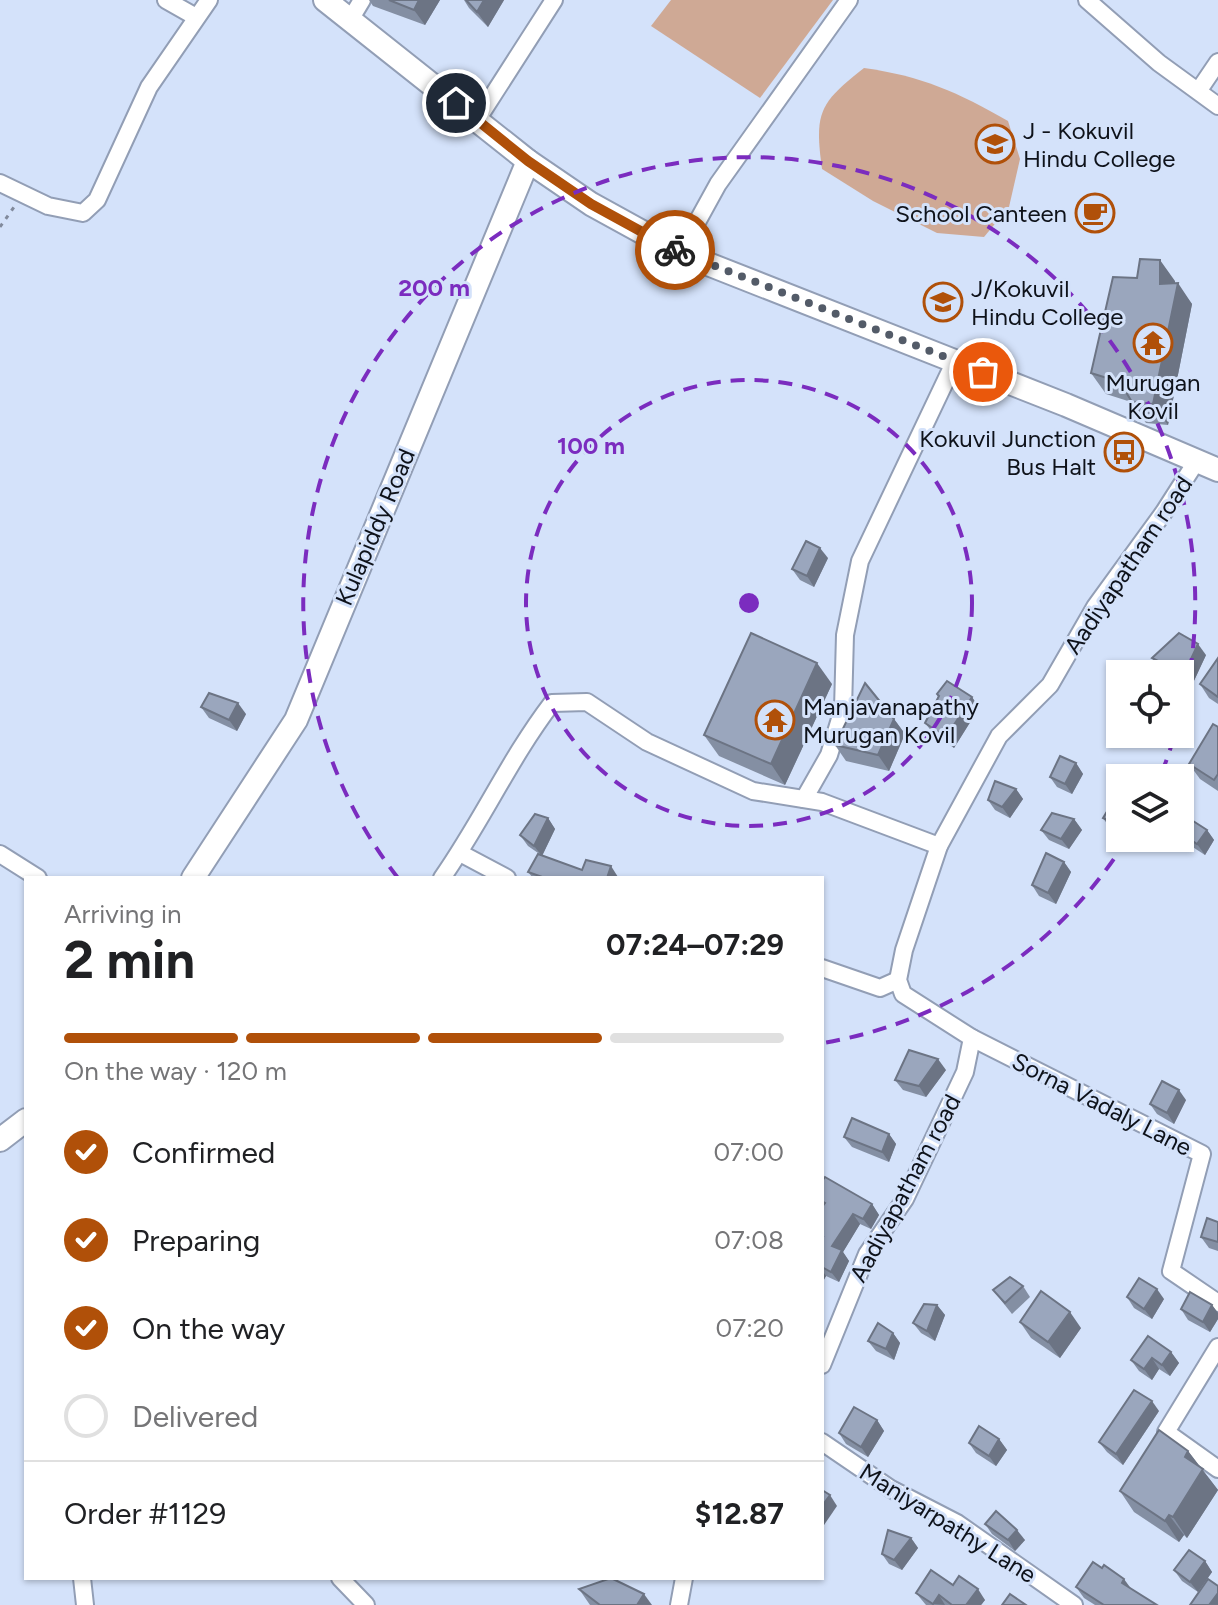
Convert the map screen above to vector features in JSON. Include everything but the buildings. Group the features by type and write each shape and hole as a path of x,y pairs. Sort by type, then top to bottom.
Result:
{"main road":[{"path":"325,0 528,161 591,204 680,253 955,361 1218,470"},
{"name":"Kulapiddy Road","path":"194,876 296,720 528,161"},
{"path":"0,1140 24,1122"}],"street":[{"path":"166,0 196,17"},
{"path":"0,183 48,206 83,213 97,200 149,87 209,0"},
{"path":"350,20 362,0"},
{"path":"477,120 554,0"},
{"path":"680,253 718,184 849,0"},
{"path":"1087,0 1159,63 1218,106"},
{"path":"1199,90 1218,62"},
{"path":"804,799 829,755 843,709 845,635 860,561 955,361"},
{"name":"Aadiyapatham road","path":"898,980 904,950 939,846 999,736 1050,685 1095,607 1196,462"},
{"path":"443,876 460,853 524,740 552,703 587,702 647,742 753,791 822,802 939,846"},
{"path":"460,853 503,876"},
{"path":"0,854 35,876"},
{"path":"824,969 880,988 898,980 903,994 972,1038"},
{"name":"Aadiyapatham road","path":"824,1360 867,1254 905,1199 965,1072 972,1038"},
{"name":"Sorna Vadaly Lane","path":"972,1038 1202,1154 1171,1271 1218,1303"},
{"path":"1218,1347 1166,1432 1218,1469"},
{"name":"Maniyarpathy Lane","path":"824,1443 891,1489 957,1523 1074,1605"},
{"path":"82,1580 81,1594 85,1605"},
{"path":"342,1580 366,1605"},
{"path":"680,1604 684,1580"}],"path":[{"path":"0,227 23,194"}],"shaded area":[{"path":"671,0 833,0 760,98 651,26"},
{"path":"864,68 939,87 1008,121 1020,159 1009,207 984,237 937,233 873,201 822,169 819,134 824,110 838,90"}],"way so far":[{"path":"675,250 983,372"}],"place":[{"name":"J - Kokuvil Hindu College","path":"995,144"},
{"name":"School Canteen","path":"1095,213"},
{"name":"J/Kokuvil Hindu College","path":"943,302"},
{"name":"Murugan Kovil","path":"1153,343"},
{"name":"Kokuvil Junction Bus Halt","path":"1124,452"},
{"name":"Manjavanapathy Murugan Kovil","path":"775,720"}],"route":[{"path":"456,103 528,161 591,204 675,250"}]}
